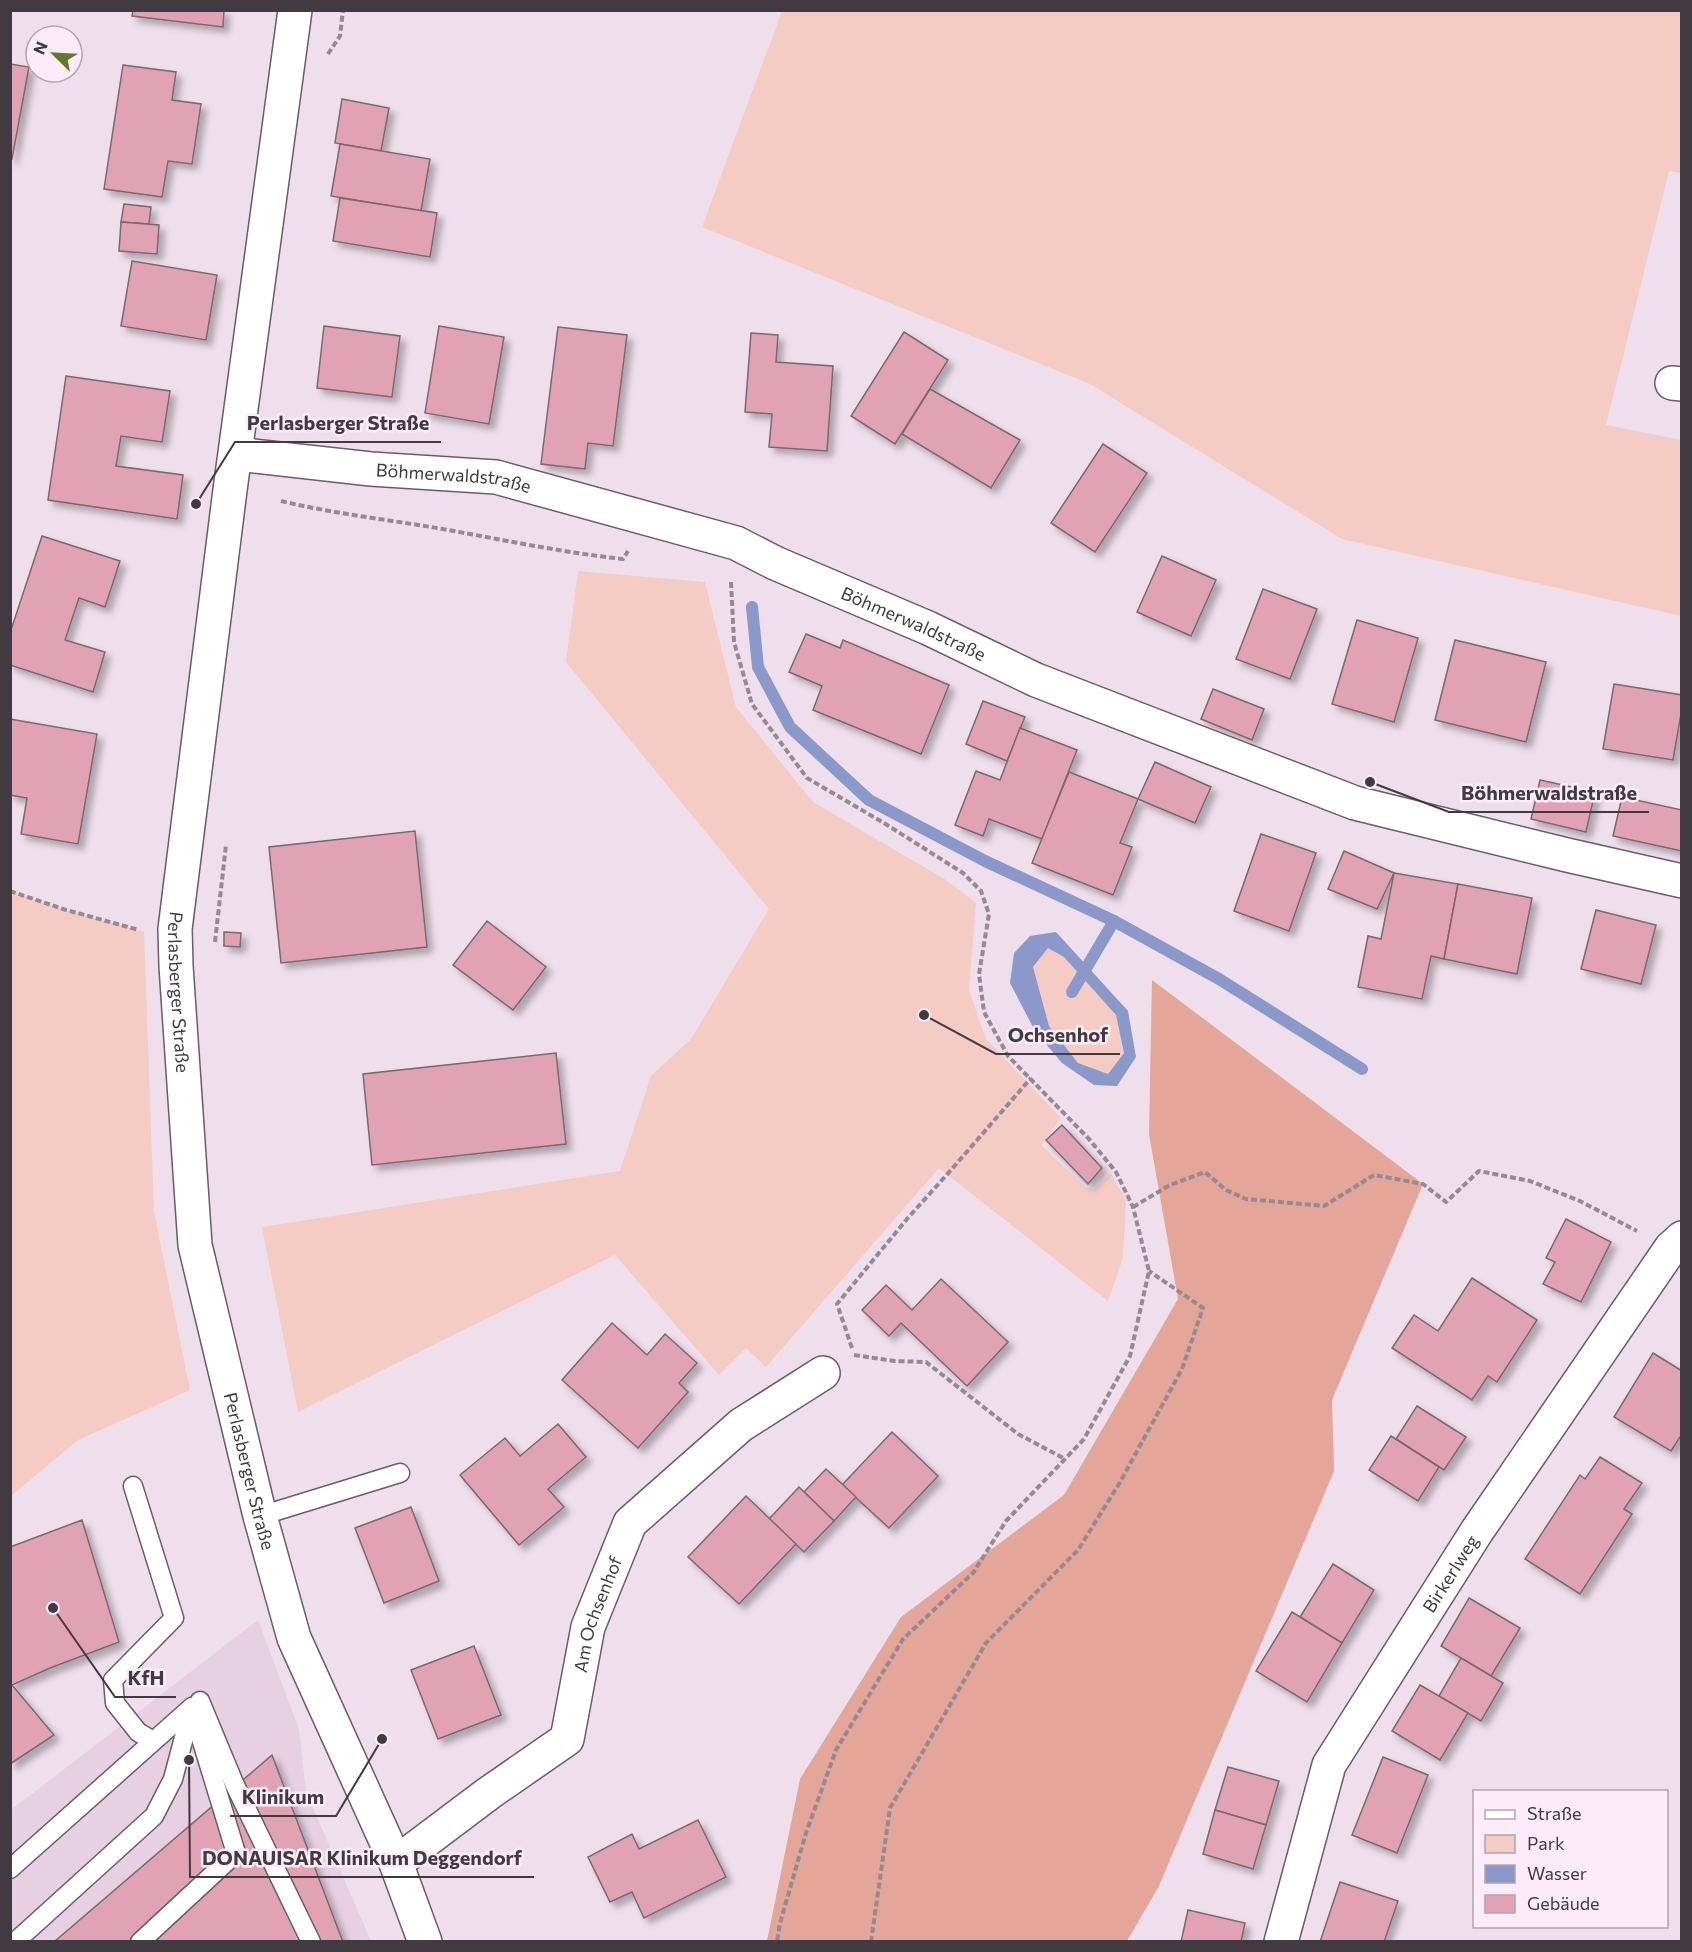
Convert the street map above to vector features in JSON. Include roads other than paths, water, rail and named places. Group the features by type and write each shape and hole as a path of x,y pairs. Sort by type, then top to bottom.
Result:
{"street":[{"name":"Perlasberger Straße","path":"295,10 175,929 195,1245 260,1516 294,1638 396,1863 425,1941"},
{"name":"Böhmerwaldstraße","path":"236,454 371,469 496,477 736,543 775,563 928,628 1036,680 1355,803 1682,881"},
{"name":"Birkerlweg","path":"1281,1941 1329,1765 1477,1531 1676,1243"},
{"name":"Am Ochsenhof","path":"396,1863 489,1793 567,1740 588,1627 630,1523 741,1425 823,1373"}],"lane":[{"path":"260,1516 400,1473"},
{"path":"133,1486 174,1618 113,1680 115,1703 138,1732 153,1741"},
{"path":"10,1869 196,1703"},
{"path":"196,1703 305,1938"},
{"path":"15,1941 154,1816 173,1779 196,1703"},
{"path":"140,1941 236,1853 196,1703"}],"water":[{"path":"1056,932 1128,1011 1136,1057 1117,1086 1094,1085 1062,1063 1035,1031 1010,983 1014,953 1030,936","holes":["1048,948 1064,957 1116,1015 1124,1053 1108,1074 1078,1063 1049,1026 1033,967"]}],"waterway":[{"path":"752,607 758,667 790,727 869,800 985,861 1114,921 1219,979 1362,1069"},
{"path":"1072,992 1114,921"}],"place":[{"name":"Perlasberger Straße","path":"196,504"},
{"name":"Böhmerwaldstraße","path":"1370,782"},
{"name":"Ochsenhof","path":"924,1015"},
{"name":"KfH","path":"53,1608"},
{"name":"Klinikum","path":"382,1739"},
{"name":"DONAUISAR Klinikum Deggendorf","path":"189,1760"}]}
